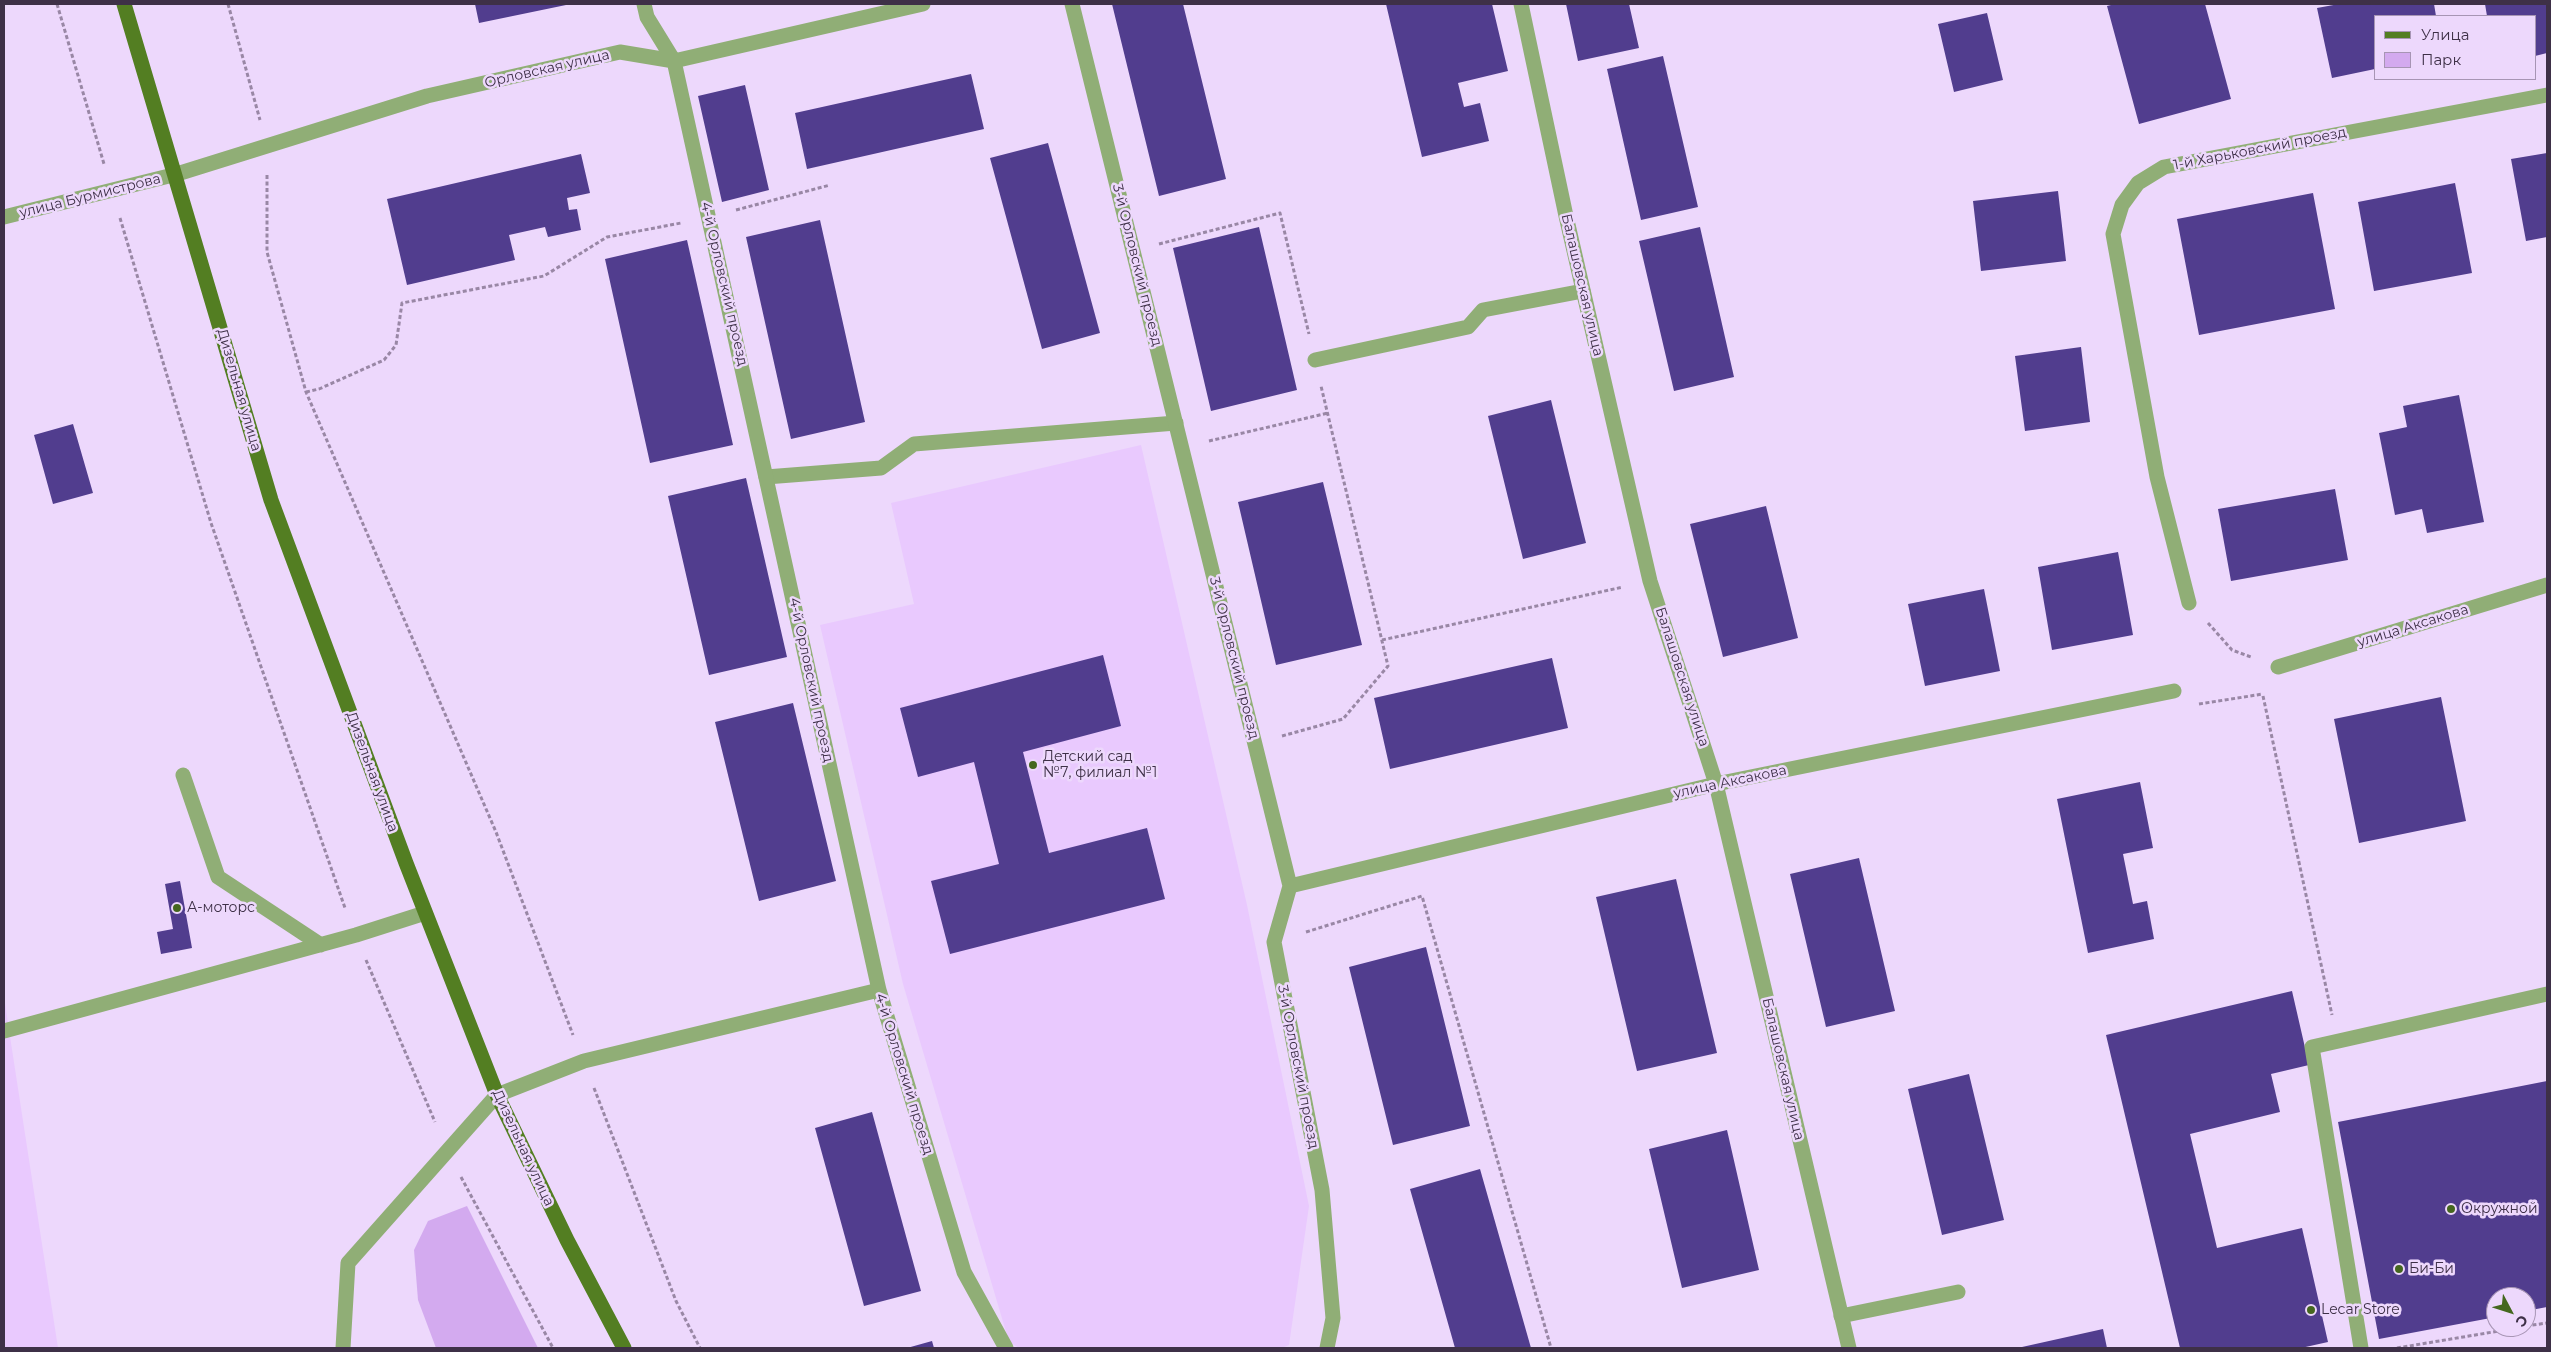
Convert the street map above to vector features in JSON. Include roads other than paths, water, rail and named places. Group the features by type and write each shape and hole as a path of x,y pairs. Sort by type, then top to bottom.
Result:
{"main road":[{"name":"Дизельная улица","path":"124,4 272,500 425,914 497,1095 567,1240 624,1348"}],"street":[{"name":"4-й Орловский проезд","path":"644,4 646,17 674,61 879,990 964,1272 1006,1348"},
{"name":"Орловская улица","path":"176,174 427,96 620,52 674,61 858,11 923,4"},
{"name":"3-й Орловский проезд","path":"1072,4 1290,886 1274,942 1322,1190 1333,1318 1327,1348"},
{"name":"Балашовская улица","path":"1521,4 1583,291 1650,581 1716,784 1849,1348"},
{"name":"1-й Харьковский проезд","path":"2189,603 2157,477 2113,234 2122,205 2138,183 2164,167 2547,95"},
{"name":"улица Бурмистрова","path":"4,217 176,174"},
{"path":"1315,360 1468,327 1483,310 1583,291"},
{"path":"766,477 880,468 914,444 1176,423"},
{"name":"улица Аксакова","path":"2278,667 2547,585"},
{"name":"улица Аксакова","path":"1290,886 1716,784 2174,691"},
{"path":"183,775 218,877 321,945"},
{"path":"4,1031 321,945 425,914"},
{"path":"343,1348 348,1263 497,1095 584,1061 879,990"},
{"path":"2361,1348 2312,1047 2547,994"},
{"path":"1841,1316 1958,1292"}],"place":[{"name":"Детский сад №7, филиал №1","path":"1033,765"},
{"name":"А-моторс","path":"177,908"},
{"name":"Окружной","path":"2451,1209"},
{"name":"Би-Би","path":"2399,1269"},
{"name":"Lecar Store","path":"2311,1310"}]}
